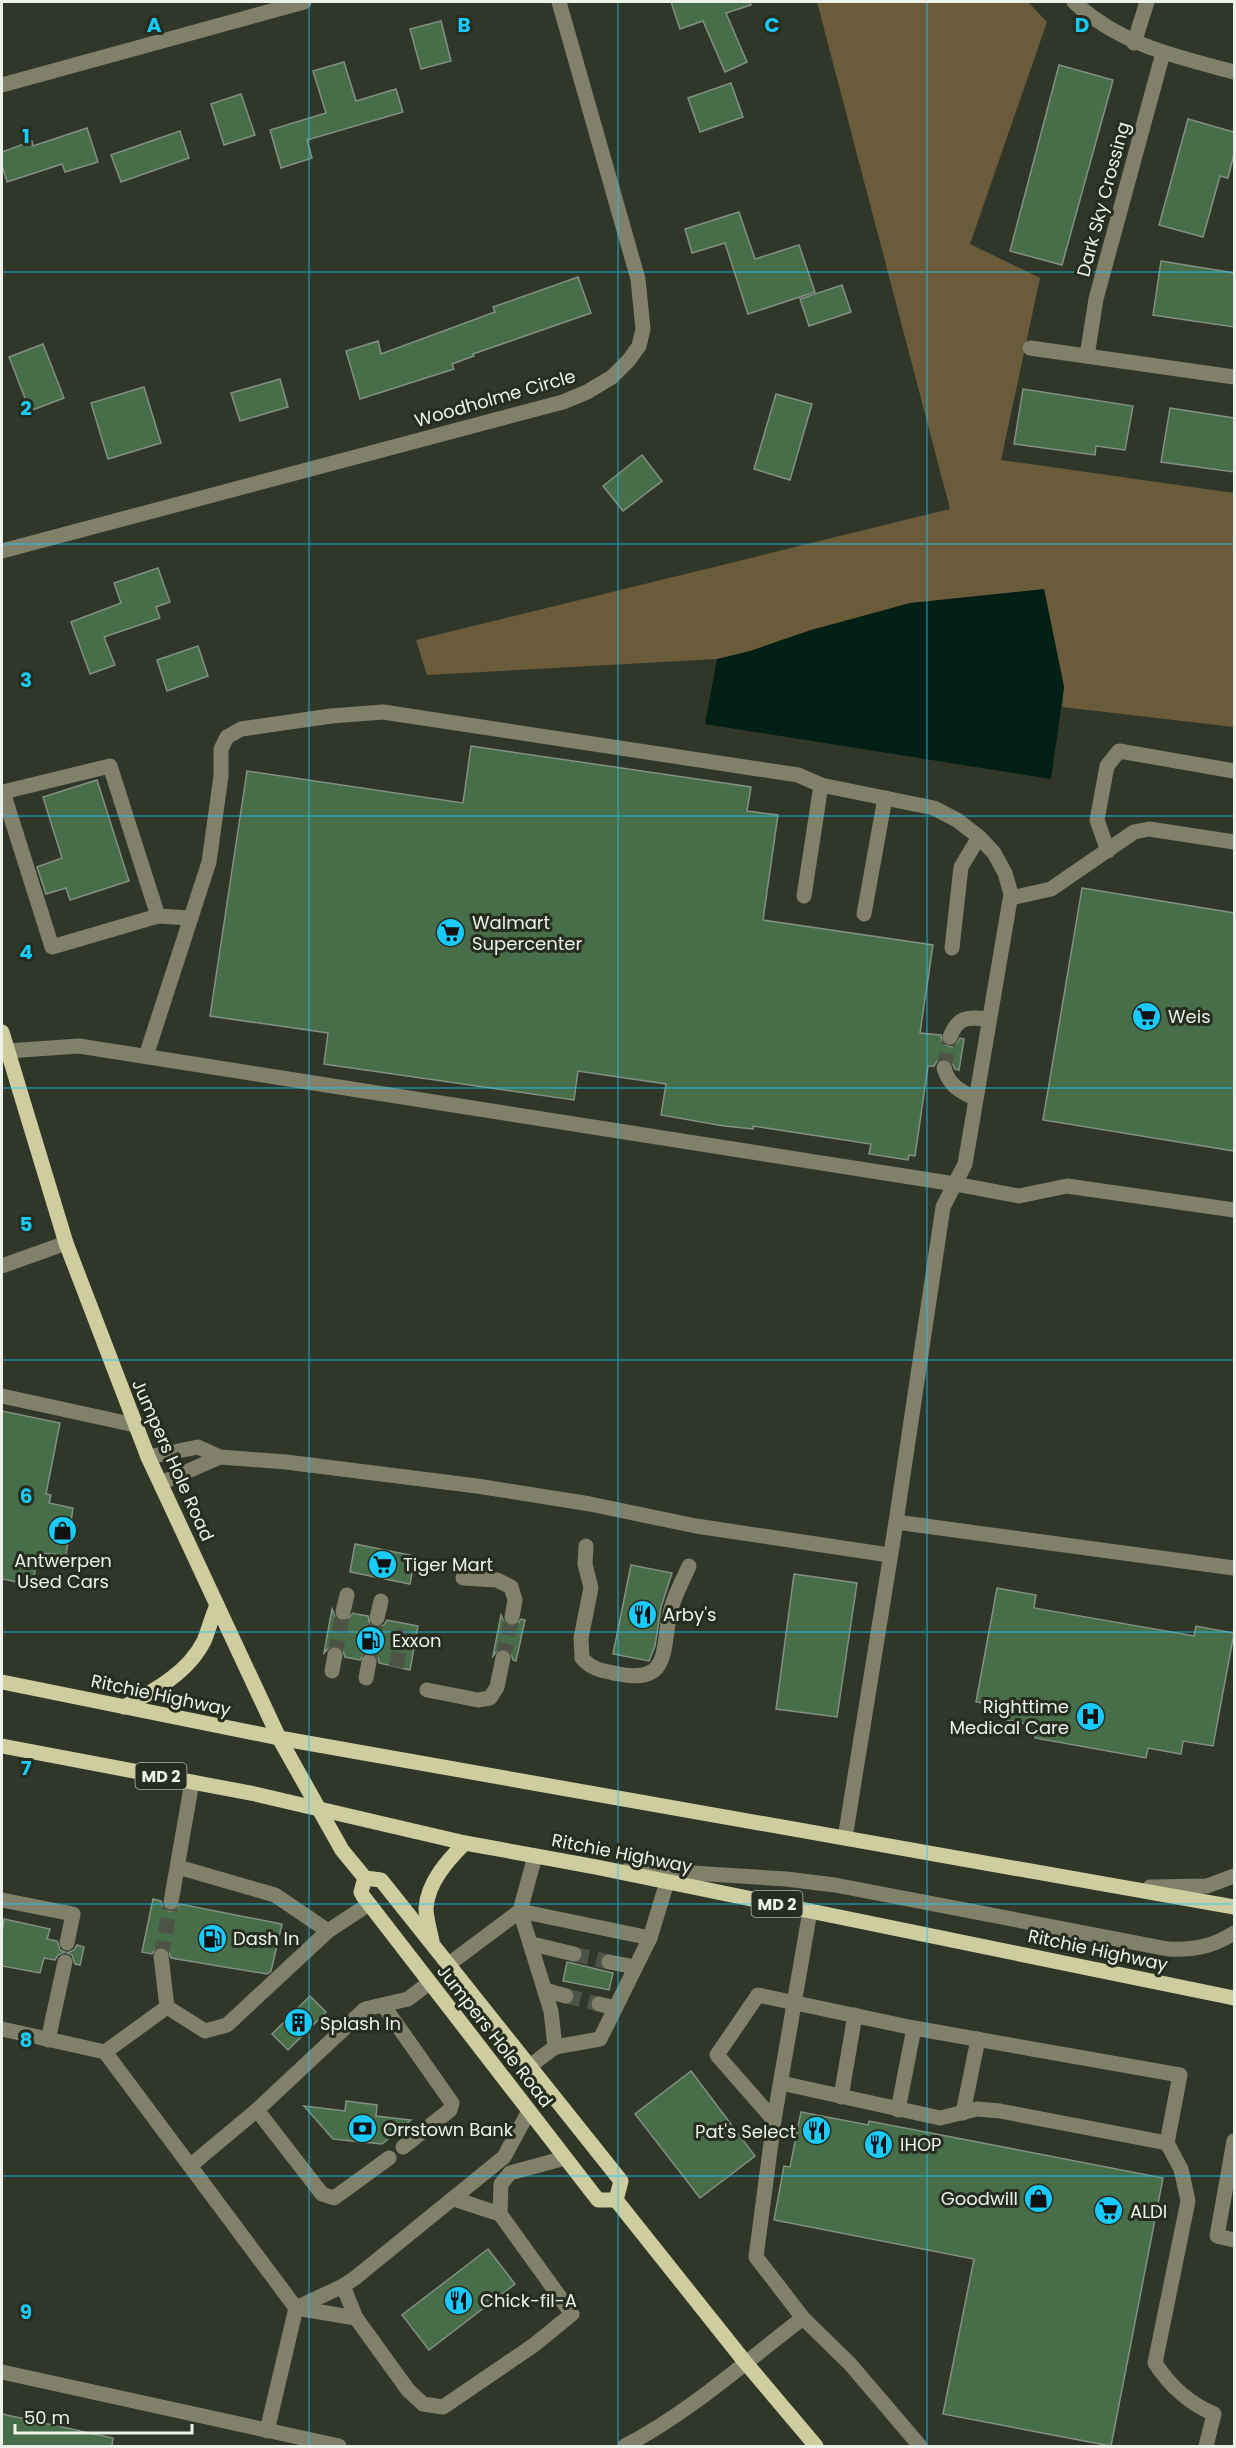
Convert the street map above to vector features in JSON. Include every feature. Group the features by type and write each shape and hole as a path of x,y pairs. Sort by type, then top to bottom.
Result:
{"main road":[{"name":"Jumpers Hole Road","path":"2,1032 66,1243 135,1425 279,1738 342,1850 365,1878 381,1880 621,2181 616,2200 598,2200 565,2158 369,1904 361,1892 365,1878"},
{"path":"124,1707 167,1683 183,1667 203,1642 217,1605"},
{"name":"Ritchie Highway","path":"2,1682 279,1738 1234,1906"},
{"name":"Ritchie Highway","path":"2,1746 319,1807 465,1843 596,1867 1234,1998"},
{"path":"433,1944 426,1910 428,1894 438,1874 465,1843"},
{"path":"616,2200 745,2362 816,2446"}],"street":[{"path":"2,85 304,2"},
{"name":"Woodholme Circle","path":"2,551 563,402 604,382 629,360 639,346 644,329 638,279 559,2"},
{"path":"1074,2 1107,27 1134,43 1234,72"},
{"path":"1134,43 1147,2"},
{"name":"Dark Sky Crossing","path":"1087,356 1096,299 1163,53"},
{"path":"1030,348 1234,377"},
{"path":"146,1056 209,862 221,776 221,749 226,737 241,729 332,716 383,712 798,774 821,785 934,808 957,820 979,837 994,853 1005,873 1011,898 988,1019 965,1164 943,1207 846,1838"},
{"path":"1108,850 1097,820 1107,766 1119,751 1234,771"},
{"path":"158,916 110,766 3,792 52,947 158,916 191,918"},
{"path":"804,896 821,785"},
{"path":"864,914 885,798"},
{"path":"1011,898 1051,889 1134,832 1149,829 1234,842"},
{"path":"952,948 961,867 979,837"},
{"path":"950,1037 954,1026 962,1020 972,1017 988,1019"},
{"path":"7,1051 79,1046 1019,1196 1067,1186 1234,1210"},
{"path":"944,1068 951,1084 959,1091 975,1098"},
{"path":"2,1266 66,1243"},
{"path":"2,1396 135,1425"},
{"path":"148,1457 198,1447 220,1457 286,1462 477,1486 590,1504 696,1526 890,1555"},
{"path":"160,1483 220,1457"},
{"path":"896,1522 1234,1568"},
{"path":"586,1546 585,1563 591,1588 581,1638 582,1658 595,1669 635,1677 645,1676 659,1665 672,1606 689,1566"},
{"path":"463,1578 497,1580 511,1587 515,1600 512,1617"},
{"path":"343,1612 347,1595"},
{"path":"378,1618 381,1601"},
{"path":"427,1690 478,1700 490,1698 497,1687 503,1658"},
{"path":"366,1678 369,1662"},
{"path":"171,1902 192,1782"},
{"path":"535,1856 520,1911 545,1990 555,2047"},
{"path":"178,1867 275,1896 328,1931"},
{"path":"596,1867 786,1879 835,1885 1168,1949 1195,1950 1224,1939 1234,1932"},
{"path":"1124,1887 1188,1888 1207,1886 1234,1876"},
{"path":"530,2066 555,2047 600,2039 650,1938 668,1882"},
{"path":"2,1899 73,1914 67,1943"},
{"path":"167,2007 205,2031 227,2025 328,1931 369,1904"},
{"path":"449,1964 520,1911 650,1938"},
{"path":"810,1911 774,2120 756,2257 803,2318 850,2364 920,2446"},
{"path":"532,1944 574,1954"},
{"path":"161,1956 167,2007"},
{"path":"48,2040 65,1962"},
{"path":"609,1962 635,1967"},
{"path":"190,2166 257,2110 364,2009 408,1999 429,1983"},
{"path":"545,1990 566,1996"},
{"path":"774,2120 717,2055 758,1995 914,2028 1180,2075 1167,2144 1181,2169 1188,2201 1155,2363 1166,2380 1194,2405 1214,2414 1206,2446"},
{"path":"599,2004 615,2008"},
{"path":"383,2005 452,2103 450,2110 403,2147"},
{"path":"105,2052 167,2007"},
{"path":"841,2097 855,2015"},
{"path":"898,2110 914,2028"},
{"path":"2,2029 105,2052 296,2308 356,2318"},
{"path":"963,2113 978,2039"},
{"path":"781,2083 940,2118 977,2109 1000,2111 1167,2144"},
{"path":"257,2110 322,2194 334,2198 389,2158"},
{"path":"296,2308 343,2286 504,2157 529,2111"},
{"path":"1234,2141 1217,2236 1234,2240"},
{"path":"500,2214 501,2184 510,2173 565,2158"},
{"path":"343,2286 356,2318 408,2390 423,2404 443,2407 534,2345 573,2314 500,2214 454,2199"},
{"path":"267,2431 296,2308"},
{"path":"625,2446 651,2433 803,2318"},
{"path":"2,2372 339,2446"}],"shaded area":[{"path":"817,2 1028,2 1047,22 970,244 1040,278 1001,460 1234,493 1234,727 1062,707 1064,687 1044,589 717,659 427,675 416,640 950,509"},
{"path":"1044,589 1064,687 1051,779 705,724 717,659 910,603"}],"building":[{"path":"671,2 750,2 751,5 726,13 747,62 725,72 703,21 680,29"},
{"path":"441,21 451,61 421,69 410,29"},
{"path":"344,62 356,101 396,89 403,112 307,140 312,158 281,168 270,130 326,113 313,71"},
{"path":"1059,65 1113,80 1062,265 1010,251"},
{"path":"731,83 743,117 700,132 688,98"},
{"path":"241,94 255,135 224,145 211,104"},
{"path":"1188,119 1234,132 1234,154 1228,178 1220,176 1203,237 1159,225"},
{"path":"87,128 98,162 65,172 62,164 7,182 2,165 2,152 32,141 33,146"},
{"path":"180,131 189,158 121,182 111,155"},
{"path":"739,212 755,259 799,245 815,292 748,314 725,243 692,253 685,229"},
{"path":"1161,261 1234,273 1234,327 1153,315"},
{"path":"578,277 591,313 473,354 474,356 452,364 454,369 360,399 346,351 378,341 381,354 495,312 493,307"},
{"path":"842,285 851,312 809,326 800,299"},
{"path":"43,344 64,398 30,411 9,357"},
{"path":"280,379 288,407 240,421 231,393"},
{"path":"144,387 161,443 108,459 91,403"},
{"path":"1023,389 1133,406 1125,450 1096,446 1095,455 1014,444"},
{"path":"776,394 812,404 790,480 754,469"},
{"path":"1170,408 1234,418 1234,472 1161,462"},
{"path":"642,455 662,481 623,511 603,486"},
{"path":"158,568 170,602 156,607 160,618 104,637 115,665 90,674 71,622 121,603 114,583"},
{"path":"198,646 208,676 167,691 157,660"},
{"name":"Walmart Supercenter","path":"471,746 751,787 747,811 778,815 763,920 933,945 920,1033 941,1035 942,1043 950,1047 956,1045 960,1038 964,1039 959,1070 955,1069 951,1061 945,1058 937,1061 934,1066 928,1066 915,1156 909,1155 908,1160 869,1154 871,1144 753,1126 753,1129 724,1126 661,1115 666,1084 578,1071 574,1100 324,1064 328,1033 210,1016 247,771 463,803"},
{"path":"97,780 129,881 70,900 66,888 46,894 37,867 62,858 43,797"},
{"name":"Weis","path":"1082,888 1234,913 1234,1151 1043,1120"},
{"path":"2,1411 60,1423 46,1494 51,1495 49,1503 73,1508 66,1555 39,1553 32,1585 2,1579"},
{"name":"Tiger Mart","path":"355,1544 415,1556 410,1584 350,1572"},
{"name":"Arby's","path":"631,1565 672,1573 661,1607 655,1646 649,1661 613,1654"},
{"path":"794,1574 857,1583 837,1717 776,1709"},
{"path":"997,1588 1036,1595 1034,1608 1194,1636 1196,1626 1234,1633 1213,1746 1183,1741 1181,1754 1148,1748 1146,1758 1035,1738 1037,1726 1005,1720 1007,1707 976,1702"},
{"name":"Exxon","path":"332,1609 336,1619 341,1622 346,1621 353,1613 368,1616 370,1625 375,1628 384,1625 387,1620 418,1626 410,1670 379,1663 378,1658 371,1653 365,1653 360,1660 345,1657 342,1648 336,1645 331,1646 324,1653"},
{"path":"501,1615 505,1624 510,1626 516,1626 521,1619 525,1620 516,1661 513,1660 510,1651 504,1648 499,1649 493,1656"},
{"name":"Dash In","path":"153,1899 161,1901 162,1906 169,1911 175,1911 180,1904 282,1924 271,1971 267,1974 171,1958 168,1950 160,1946 152,1954 142,1952"},
{"path":"4,1919 50,1929 47,1939 57,1941 60,1950 65,1952 58,1955 55,1960 44,1958 40,1973 2,1966"},
{"path":"77,1945 84,1947 80,1965 75,1964 72,1955 67,1953 74,1950"},
{"path":"567,1962 613,1973 609,1990 563,1981"},
{"name":"Splash In","path":"310,1996 326,2012 288,2050 272,2034"},
{"path":"691,2071 755,2156 700,2198 635,2114"},
{"name":"Orrstown Bank","path":"346,2101 377,2105 376,2116 411,2120 382,2144 333,2139 304,2106 345,2111"},
{"path":"801,2112 868,2125 869,2121 1163,2178 1111,2446 943,2414 974,2259 774,2220 784,2166 790,2167"},
{"name":"Chick-fil-A","path":"488,2249 515,2284 429,2350 402,2315"},
{"path":"2,2414 113,2438 112,2446 2,2446"}],"tunnel":[{"path":"944,1068 950,1037"},
{"path":"335,1655 343,1612"},
{"path":"503,1658 512,1617"},
{"path":"369,1662 377,1618"},
{"path":"396,1667 405,1623"},
{"path":"161,1956 171,1902"},
{"path":"574,1954 609,1962"},
{"path":"566,1996 599,2004"}],"place":[{"name":"Walmart Supercenter","path":"451,932"},
{"name":"Weis","path":"1147,1016"},
{"name":"Antwerpen Used Cars","path":"63,1531"},
{"name":"Tiger Mart","path":"382,1564"},
{"name":"Arby's","path":"642,1614"},
{"name":"Exxon","path":"371,1640"},
{"name":"Righttime Medical Care","path":"1090,1716"},
{"name":"Dash In","path":"212,1938"},
{"name":"Splash In","path":"299,2023"},
{"name":"Orrstown Bank","path":"362,2129"},
{"name":"Pat's Select","path":"817,2131"},
{"name":"IHOP","path":"879,2144"},
{"name":"Goodwill","path":"1039,2198"},
{"name":"ALDI","path":"1109,2211"},
{"name":"Chick-fil-A","path":"459,2300"}]}
